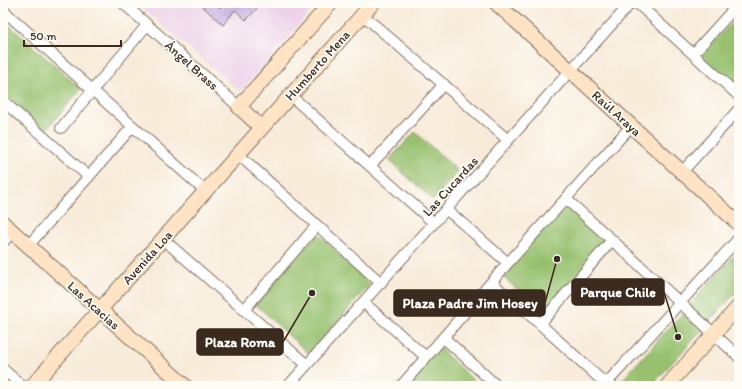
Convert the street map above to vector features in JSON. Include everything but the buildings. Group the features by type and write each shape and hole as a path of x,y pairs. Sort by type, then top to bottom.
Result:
{"street":[{"name":"Ángel Brass","path":"123,3 262,128"},
{"path":"239,106 331,3"},
{"name":"Humberto Mena","path":"262,128 373,3"},
{"name":"Raúl Araya","path":"496,3 739,224"},
{"name":"Las Cucardas","path":"288,386 631,3"},
{"path":"637,3 739,96"},
{"path":"692,54 738,4"},
{"path":"3,10 205,191"},
{"path":"363,15 508,140"},
{"path":"60,128 147,25"},
{"path":"370,166 444,84"},
{"path":"290,95 434,223"},
{"path":"3,101 89,177"},
{"path":"682,172 739,109"},
{"path":"28,246 133,126"},
{"path":"400,386 631,126"},
{"name":"Avenida Loa","path":"32,385 262,128"},
{"path":"238,154 381,283"},
{"path":"566,199 739,357"},
{"path":"446,209 508,263"},
{"path":"244,310 317,225"},
{"path":"3,242 8,227"},
{"name":"Las Acacias","path":"8,227 185,386"},
{"path":"492,283 540,324 606,385 739,238"},
{"path":"163,239 307,365"},
{"path":"540,324 612,240"},
{"path":"363,302 426,357"},
{"path":"667,386 739,306"},
{"path":"444,338 491,384"},
{"path":"3,369 32,385"}],"shaded area":[{"path":"137,3 318,3 241,92"}],"green space":[{"path":"736,18 739,21 739,89 700,57"},
{"path":"10,26 81,89 45,131 3,94 3,34"},
{"path":"415,132 458,171 433,200 389,160"},
{"path":"567,201 613,243 547,317 501,275"},
{"path":"318,234 370,284 309,354 253,302"},
{"path":"739,250 739,289 651,386 617,386"},
{"path":"439,348 477,384 475,386 405,386"}],"place":[{"name":"Plaza Padre Jim Hosey","path":"557,259"},
{"name":"Plaza Roma","path":"312,293"},
{"name":"Parque Chile","path":"678,337"}]}
